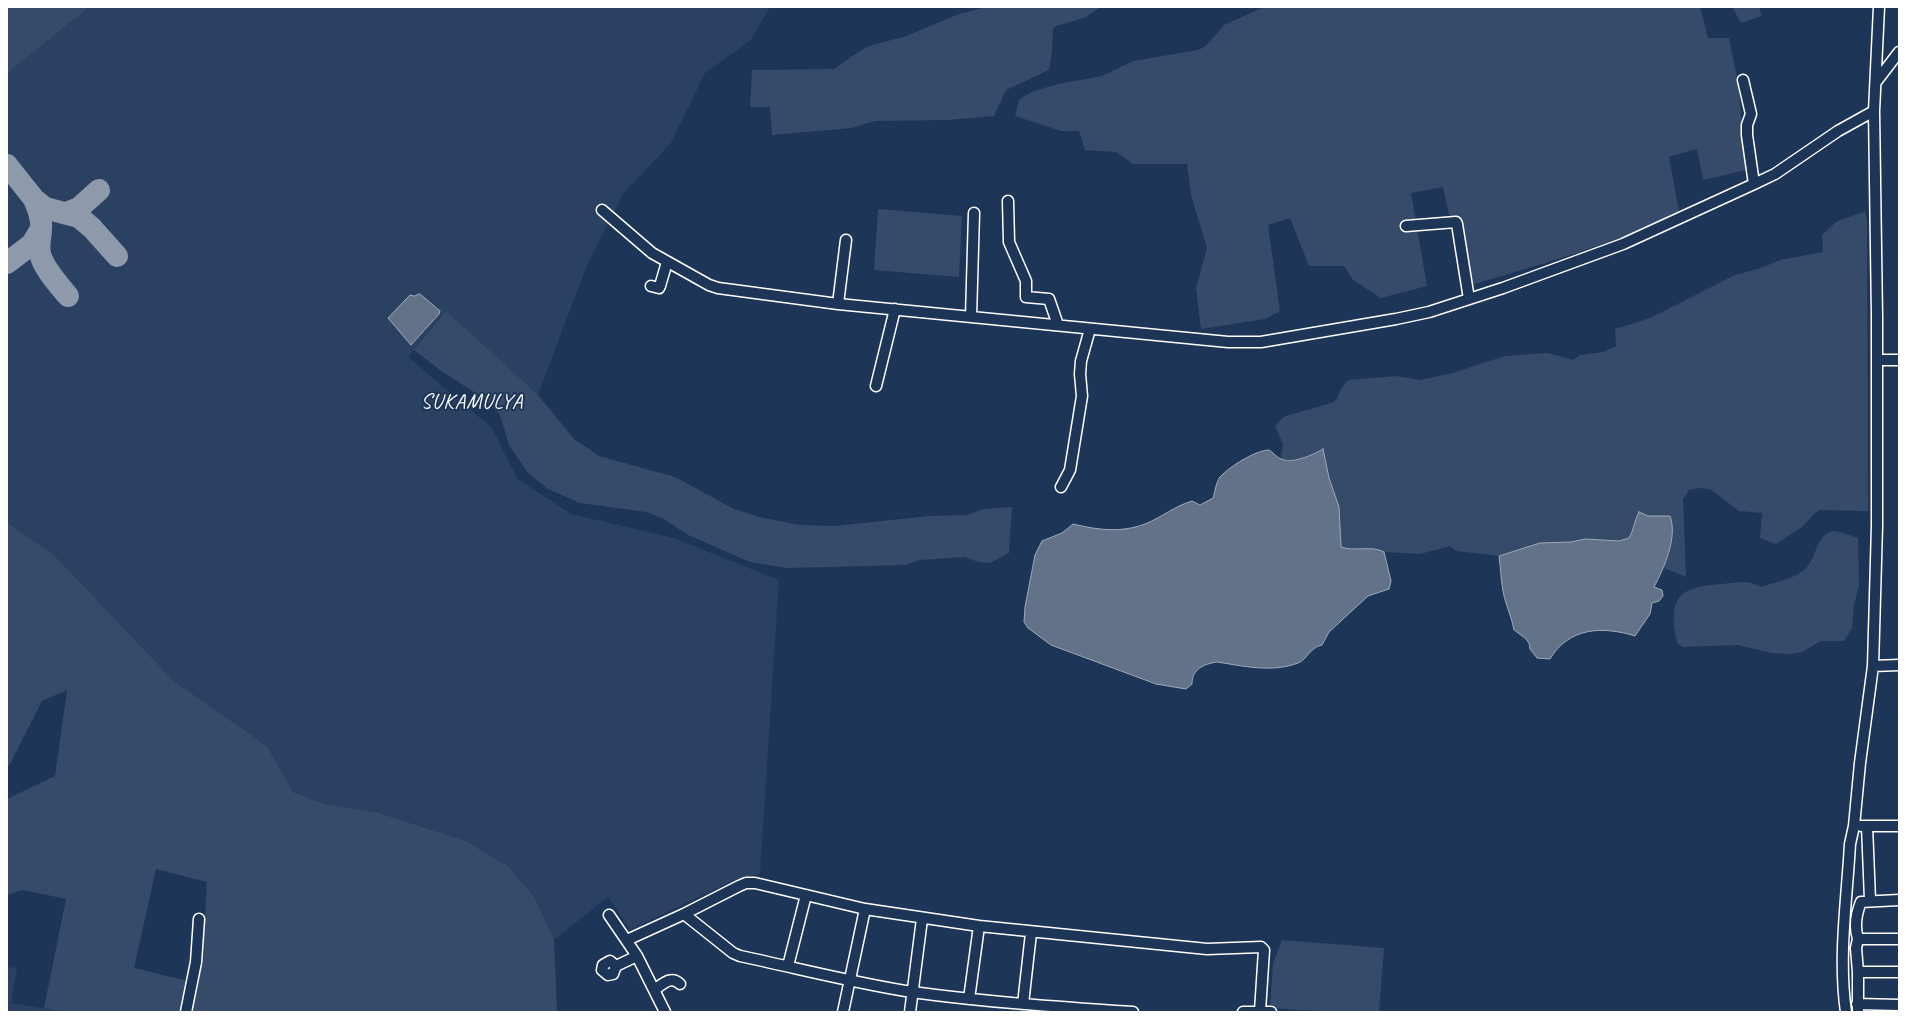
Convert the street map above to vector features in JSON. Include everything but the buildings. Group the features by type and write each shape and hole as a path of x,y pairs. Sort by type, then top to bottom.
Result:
{"street":[{"path":"1846,1012 1843,993 1843,963 1850,844 1854,826 1860,763 1873,666 1877,360 1874,111 1879,7"},
{"path":"1876,82 1899,52"},
{"path":"1743,80 1751,114 1747,125 1747,135 1754,184"},
{"path":"602,210 652,253 709,285 718,288 838,304 1228,342 1261,342 1429,312 1623,244 1775,174 1838,131 1874,111"},
{"path":"1008,201 1009,242 1026,281 1026,297 1049,299 1058,325"},
{"path":"971,317 974,213"},
{"path":"1406,226 1456,222 1469,299"},
{"path":"838,304 846,240"},
{"path":"651,286 659,288 667,262"},
{"path":"876,386 895,309"},
{"path":"1061,487 1070,470 1082,396 1080,374 1081,361 1090,329"},
{"path":"1877,360 1899,360"},
{"path":"1873,666 1899,665"},
{"path":"1854,826 1899,826"},
{"path":"1867,826 1870,900"},
{"path":"627,940 746,883 755,883 865,909 922,919 1031,933 1207,949 1261,947 1264,950 1260,1011"},
{"path":"788,966 806,895"},
{"path":"1899,900 1870,900 1861,902 1857,912 1856,931 1858,939 1856,948 1858,1008 1899,1005"},
{"path":"843,1012 865,909"},
{"path":"684,914 733,953 849,980 912,992 969,999 1133,1012"},
{"path":"609,915 637,956 665,1012"},
{"path":"186,1012 196,962 199,919"},
{"path":"910,1012 922,919"},
{"path":"969,999 979,926"},
{"path":"1023,1004 1031,933"},
{"path":"1858,939 1899,939"},
{"path":"616,966 637,956"},
{"path":"1858,972 1899,972"},
{"path":"654,990 670,979 676,980 680,984"},
{"path":"1243,1012 1271,1012"}],"shaded area":[{"path":"7,7 770,7 750,41 705,73 671,143 623,194 587,265 538,395 502,366 446,311 408,357 492,428 518,479 571,514 674,538 779,580 760,874 736,879 630,930 608,897 554,940 535,898 509,867 466,841 376,812 324,804 293,792 267,746 174,681 55,556 7,522"},
{"path":"7,7 89,7 7,73"},
{"path":"986,7 1101,7 1084,18 1056,26 1053,29 1052,52 1049,70 1006,90 994,116 947,120 875,121 852,128 772,135 770,107 750,107 752,70 834,69 869,46 906,36 959,14"},
{"path":"1264,7 1700,7 1708,38 1729,38 1738,82 1746,170 1703,180 1697,149 1669,157 1680,217 1568,256 1465,287 1443,187 1411,193 1427,286 1381,298 1353,280 1344,266 1309,266 1290,218 1268,225 1280,311 1265,319 1201,329 1196,288 1207,248 1191,195 1187,164 1133,164 1116,152 1085,150 1079,131 1061,131 1015,116 1019,100 1034,91 1058,84 1102,76 1133,61 1198,50 1206,46 1224,25"},
{"path":"1732,7 1759,7 1762,16 1741,23"},
{"path":"878,209 962,216 959,277 874,270"},
{"path":"1865,211 1867,221 1868,511 1820,510 1814,514 1802,527 1776,544 1760,538 1762,513 1739,511 1710,489 1698,488 1689,490 1683,499 1686,577 1662,567 1669,552 1670,516 1648,516 1640,512 1629,538 1619,541 1585,539 1571,542 1540,543 1499,556 1456,551 1450,546 1420,554 1384,552 1377,549 1348,549 1341,547 1323,450 1303,458 1281,459 1283,444 1275,426 1283,417 1334,402 1346,382 1349,380 1396,376 1420,380 1449,374 1505,356 1548,353 1573,360 1580,355 1603,352 1616,346 1615,329 1650,318 1735,275 1761,268 1780,260 1823,252 1822,235 1836,222"},
{"path":"420,294 440,311 411,345 388,318 410,295 414,296"},
{"path":"446,311 538,395 574,439 599,456 675,477 734,509 759,517 800,525 835,526 929,516 966,515 984,509 1012,507 1009,553 990,563 978,562 965,557 919,560 906,565 786,568 750,562 688,535 664,519 646,512 580,503 548,489 528,473 509,445 500,415 483,398 440,370 414,350"},
{"path":"1323,449 1329,478 1339,507 1341,547 1352,549 1374,549 1384,552 1391,581 1389,589 1368,596 1329,632 1322,645 1311,651 1298,663 1278,668 1258,668 1217,662 1212,663 1203,666 1196,671 1192,684 1186,689 1156,684 1051,645 1028,628 1024,622 1025,607 1035,555 1042,541 1062,533 1073,524 1109,530 1127,529 1145,524 1192,501 1200,505 1213,498 1220,477 1224,473 1236,464 1257,453 1269,450 1284,460 1296,460 1314,454"},
{"path":"1639,512 1648,516 1670,516 1672,533 1669,552 1654,587 1662,590 1663,596 1659,601 1652,603 1650,614 1635,636 1611,631 1599,630 1588,632 1567,640 1558,648 1550,659 1537,658 1530,649 1529,643 1525,638 1514,630 1504,597 1499,556 1540,543 1571,542 1585,539 1619,541 1629,538"},
{"path":"7,522 55,556 174,681 267,746 293,792 324,804 376,812 466,841 509,867 535,898 554,940 557,1012 63,1012 44,1008 66,899 23,890 7,895 7,799 55,776 67,690 42,701 9,766 7,766","holes":["156,869 207,882 203,952 196,983 134,968"]},
{"path":"1833,531 1858,538 1859,586 1854,605 1852,628 1844,641 1821,641 1802,652 1791,654 1771,653 1738,645 1683,647 1677,643 1674,615 1675,605 1679,598 1686,592 1695,588 1737,582 1746,582 1761,587 1785,580 1807,567 1820,541 1827,533"},
{"path":"1282,940 1384,948 1379,1012 1332,1012 1270,1008 1273,964"},
{"path":"7,967 17,968 11,1003 63,1012 7,1012"}],"taxiway":[{"path":"7,165 34,199 45,208 79,217 92,228 117,256"},
{"path":"66,213 79,208 99,190"},
{"path":"34,199 41,221 39,246 41,257 49,272 68,296"},
{"path":"7,263 32,244 41,229"}],"district":[{"name":"SUKAMULYA","path":"472,402"}]}
